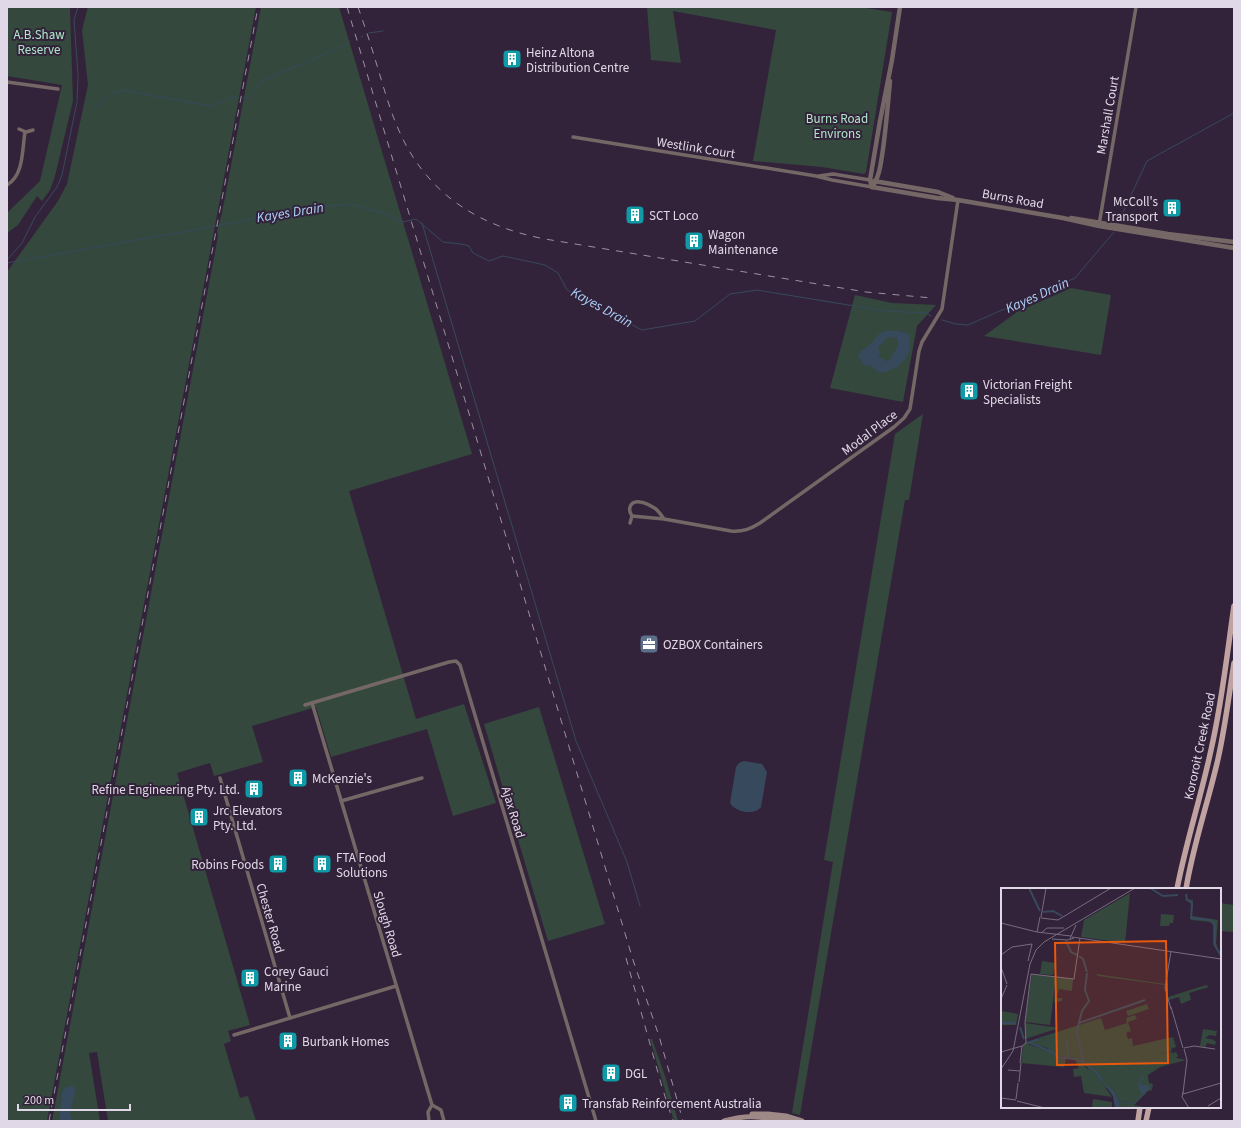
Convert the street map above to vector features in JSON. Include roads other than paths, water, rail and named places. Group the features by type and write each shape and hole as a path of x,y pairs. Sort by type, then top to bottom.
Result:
{"main road":[{"name":"Kororoit Creek Road","path":"1178,888 1190,832 1211,751 1234,606"},
{"name":"Kororoit Creek Road","path":"1186,888 1192,857 1218,758 1234,663"},
{"path":"1220,701 1228,702"},
{"path":"1138,1121 1140,1108"},
{"path":"1146,1121 1149,1108"},
{"path":"724,1121 736,1118 756,1117 800,1121"}],"street":[{"path":"872,187 870,180 900,7"},
{"name":"Marshall Court","path":"1099,224 1136,7"},
{"path":"872,187 877,181 887,121 892,60"},
{"path":"7,82 58,89"},
{"path":"19,129 25,132 33,130"},
{"path":"7,185 14,180 20,169 25,132"},
{"name":"Westlink Court","path":"573,137 816,176 872,187"},
{"name":"Westlink Court","path":"816,176 833,174 870,180"},
{"name":"Burns Road","path":"870,180 938,192 958,200"},
{"name":"Burns Road","path":"872,187 958,200 1234,248"},
{"name":"Modal Place","path":"632,516 664,519 739,532 747,530 760,523 894,427 904,418 908,414 911,404 920,347 942,310 954,237 958,200"},
{"name":"Burns Road","path":"1182,238 1234,242"},
{"path":"630,523 632,516 630,509 631,504 635,502 642,502 656,509 664,519"},
{"name":"Ajax Road","path":"305,705 452,661 458,662 596,1121"},
{"name":"Slough Road","path":"312,703 432,1105 441,1110 444,1121"},
{"name":"Chester Road","path":"220,778 290,1018"},
{"path":"341,801 422,778"},
{"path":"234,1035 396,986"},
{"name":"Slough Road","path":"429,1121 428,1112 432,1105"}],"water":[{"path":"885,331 899,331 909,334 910,340 907,357 898,367 882,373 873,367 864,365 858,357 861,351 870,345 879,334","holes":["889,337 897,338 898,345 890,360 886,361 878,356 880,353 878,349 879,346 886,339"]},
{"path":"744,761 762,764 767,772 761,807 758,810 749,812 740,811 730,803 736,767 739,763"},
{"path":"73,1086 76,1089 70,1112 72,1121 59,1121 62,1092 66,1087"}],"waterway":[{"path":"7,260 22,243 35,217 57,187 62,175 77,102 78,75 74,20 78,7"},
{"path":"369,33 383,31"},
{"path":"243,98 250,97 262,81 341,47 350,41"},
{"path":"94,108 111,95 122,90 211,106 233,97 238,97"},
{"name":"Kayes Drain","path":"1118,223 1147,161 1234,113"},
{"name":"Kayes Drain","path":"7,263 238,222 306,208 351,204 384,214 403,222 416,219 443,242 469,246 473,253 489,261 503,256 545,265 558,273 567,290 642,330 695,321 730,294 757,290 885,311 926,313 931,316"},
{"path":"422,223 576,741 627,862 640,906"},
{"name":"Kayes Drain","path":"942,320 956,324 968,325 1075,278 1114,232"}],"railway":[{"path":"49,1121 258,7"},
{"path":"347,7 633,960 659,1036 683,1121"},
{"path":"358,7 391,110 408,149 422,170 438,187 475,215 520,233 545,239 866,292 932,298"},
{"path":"626,958 673,1121"}],"place":[{"name":"Heinz Altona Distribution Centre","path":"512,59"},
{"name":"McColl's Transport","path":"1172,208"},
{"name":"SCT Loco","path":"635,215"},
{"name":"Wagon Maintenance","path":"694,241"},
{"name":"Victorian Freight Specialists","path":"969,391"},
{"name":"OZBOX Containers","path":"649,644"},
{"name":"McKenzie's","path":"298,778"},
{"name":"Refine Engineering Pty. Ltd.","path":"254,789"},
{"name":"Jrc Elevators Pty. Ltd.","path":"199,817"},
{"name":"Robins Foods","path":"278,864"},
{"name":"FTA Food Solutions","path":"322,864"},
{"name":"Corey Gauci Marine","path":"250,978"},
{"name":"Burbank Homes","path":"288,1041"},
{"name":"DGL","path":"611,1073"},
{"name":"Transfab Reinforcement Australia","path":"568,1103"}],"park label":[{"name":"A.B.Shaw Reserve","path":"39,42"},
{"name":"Burns Road Environs","path":"837,126"}]}
